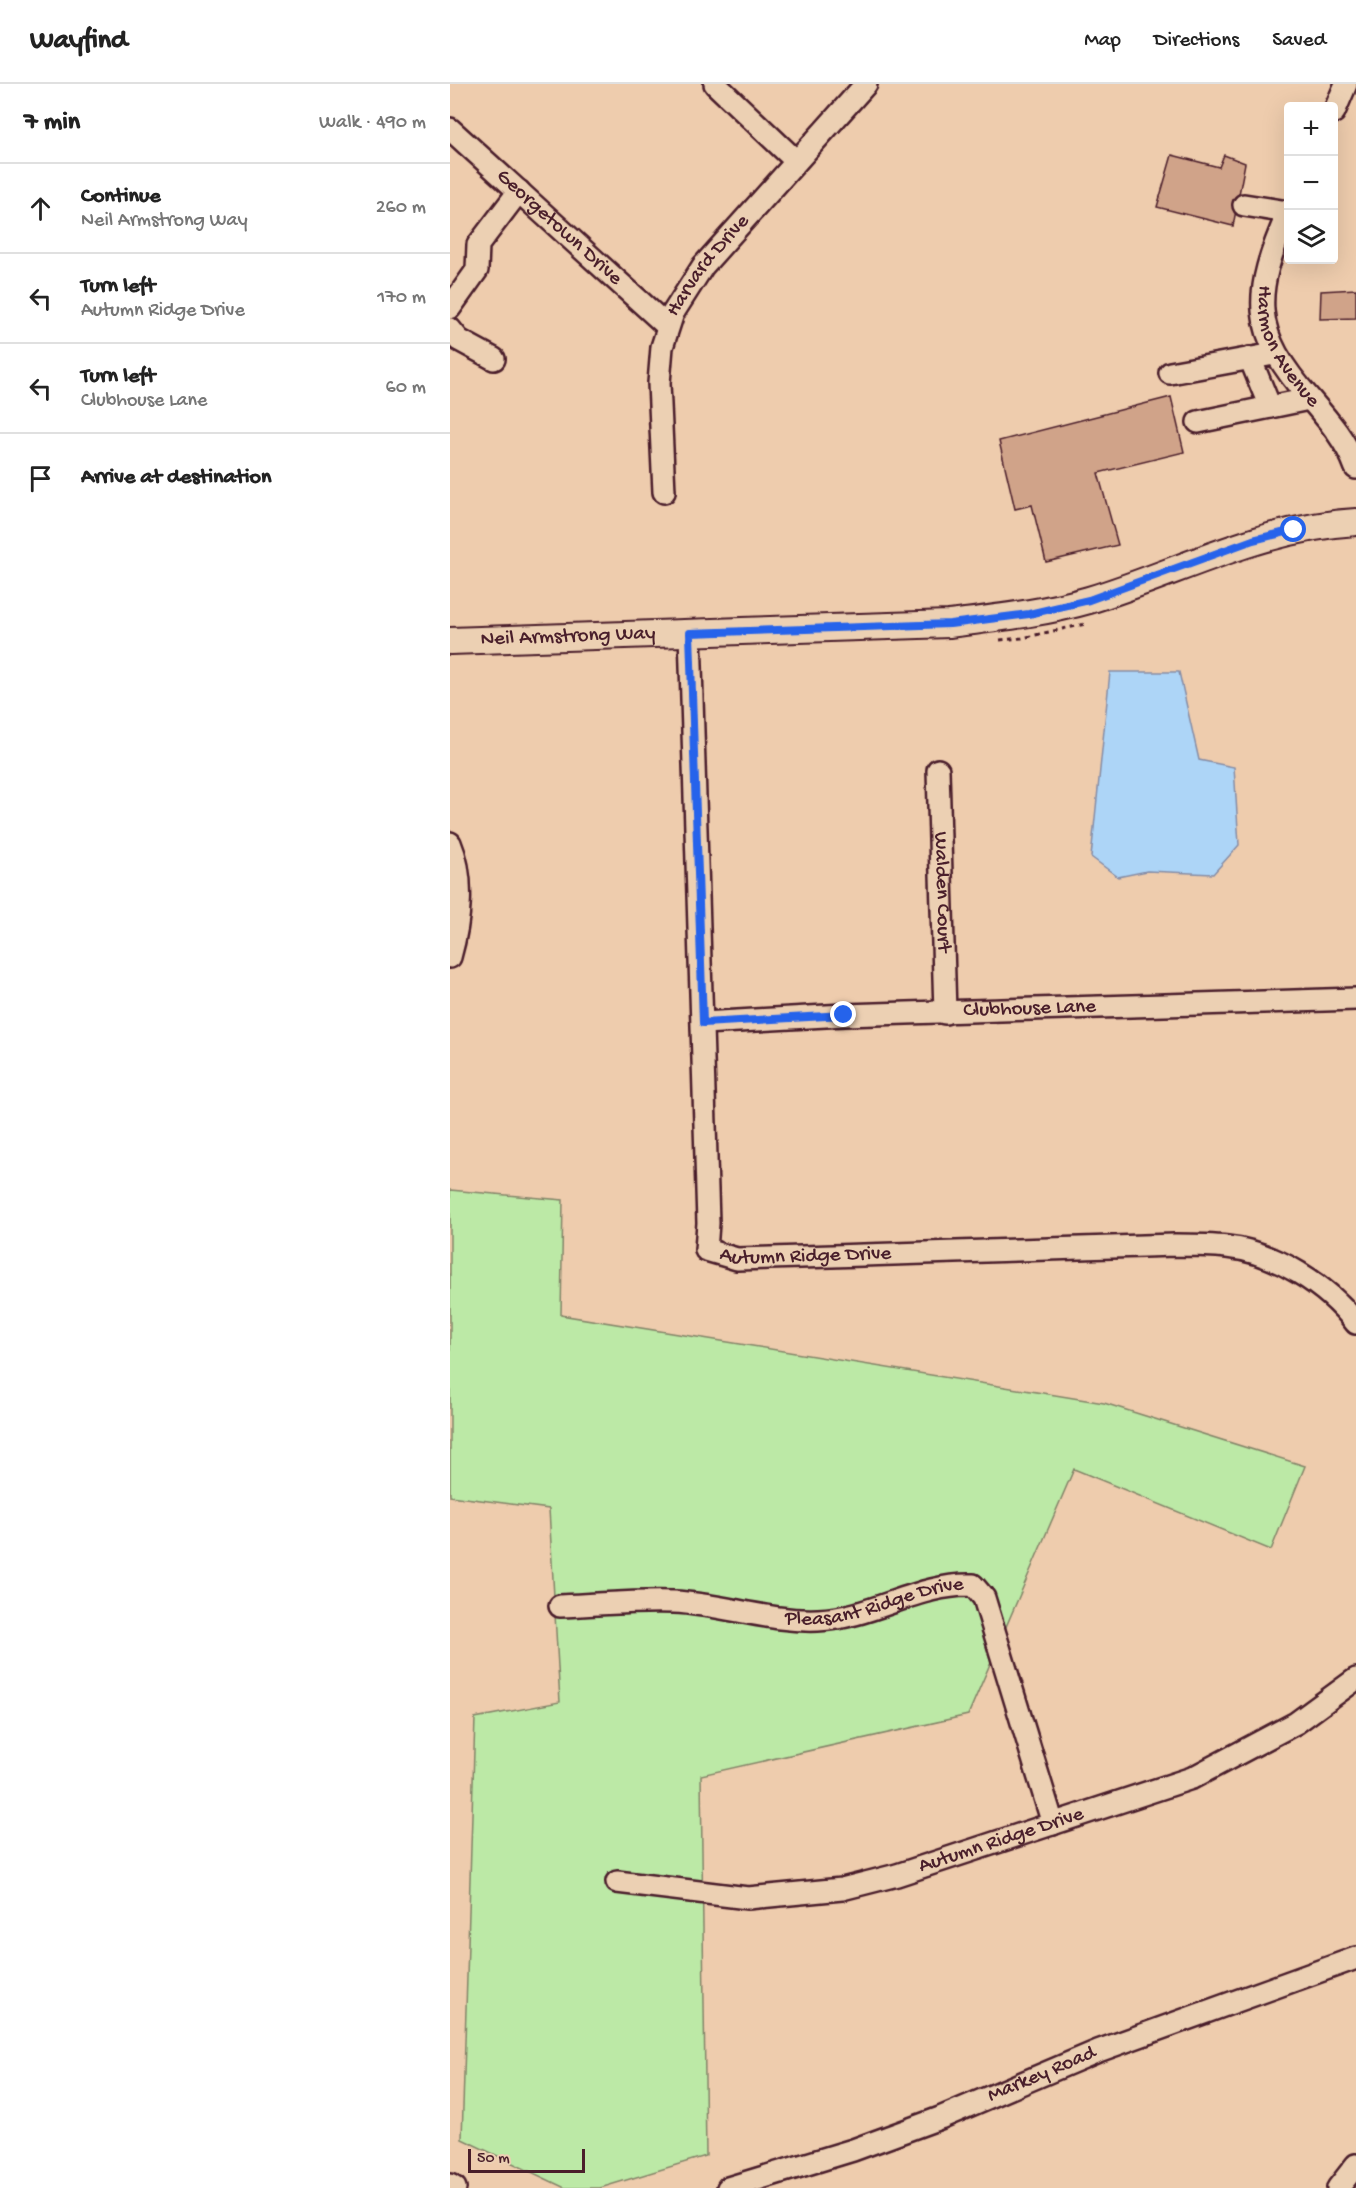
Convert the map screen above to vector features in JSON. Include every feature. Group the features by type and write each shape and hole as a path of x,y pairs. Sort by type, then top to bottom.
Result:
{"main road":[{"name":"Neil Armstrong Way","path":"450,641 950,624 1029,614 1089,600 1253,540 1294,530 1356,522"}],"street":[{"path":"715,84 796,161"},
{"name":"Harvard Drive","path":"664,492 659,383 662,347 667,326 684,292 703,266 866,84"},
{"path":"1338,103 1346,84"},
{"name":"Georgetown Drive","path":"450,129 667,326"},
{"path":"450,308 477,270 478,245 519,191"},
{"path":"1244,205 1284,212"},
{"name":"Harmon Avenue","path":"1284,224 1263,288 1262,306 1267,336 1274,354 1330,422 1352,455 1356,468"},
{"path":"450,329 459,340 494,359"},
{"path":"1170,373 1274,354"},
{"path":"1250,358 1270,407"},
{"path":"1198,422 1309,399"},
{"name":"Autumn Ridge Drive","path":"690,633 703,1023 708,1223 706,1251 737,1259 1175,1245 1228,1247 1273,1260 1313,1280 1346,1310 1356,1323"},
{"name":"Walden Court","path":"938,770 945,1013"},
{"path":"450,843 458,881 460,913 450,957"},
{"name":"Clubhouse Lane","path":"703,1023 844,1015 1356,999"},
{"name":"Pleasant Ridge Drive","path":"560,1606 675,1602 780,1619 820,1620 860,1614 950,1584 972,1585 984,1598 1053,1824"},
{"name":"Autumn Ridge Drive","path":"617,1882 748,1898 842,1890 897,1875 1192,1778 1296,1723 1356,1679"},
{"name":"Markey Road","path":"728,2188 763,2183 940,2118 1098,2051 1356,1958"},
{"path":"1338,2188 1356,2165"},
{"path":"450,2186 455,2188"}],"green space":[{"path":"450,1190 563,1200 561,1315 1104,1403 1305,1466 1271,1550 1074,1469 968,1715 701,1775 706,2156 600,2188 565,2188 462,2139 475,1718 560,1702 549,1509 450,1496"}],"water":[{"path":"1110,672 1179,672 1199,760 1234,767 1239,845 1213,874 1147,871 1118,877 1091,857"}],"building":[{"path":"1172,155 1219,167 1224,155 1245,163 1233,226 1157,207"},
{"path":"1356,289 1356,318 1320,319 1321,291"},
{"path":"1171,397 1184,452 1098,473 1118,545 1046,562 1032,505 1015,509 999,441"}],"route":[{"path":"844,1015 703,1023 690,633 950,624 1029,614 1089,600 1253,540 1294,530"}]}
